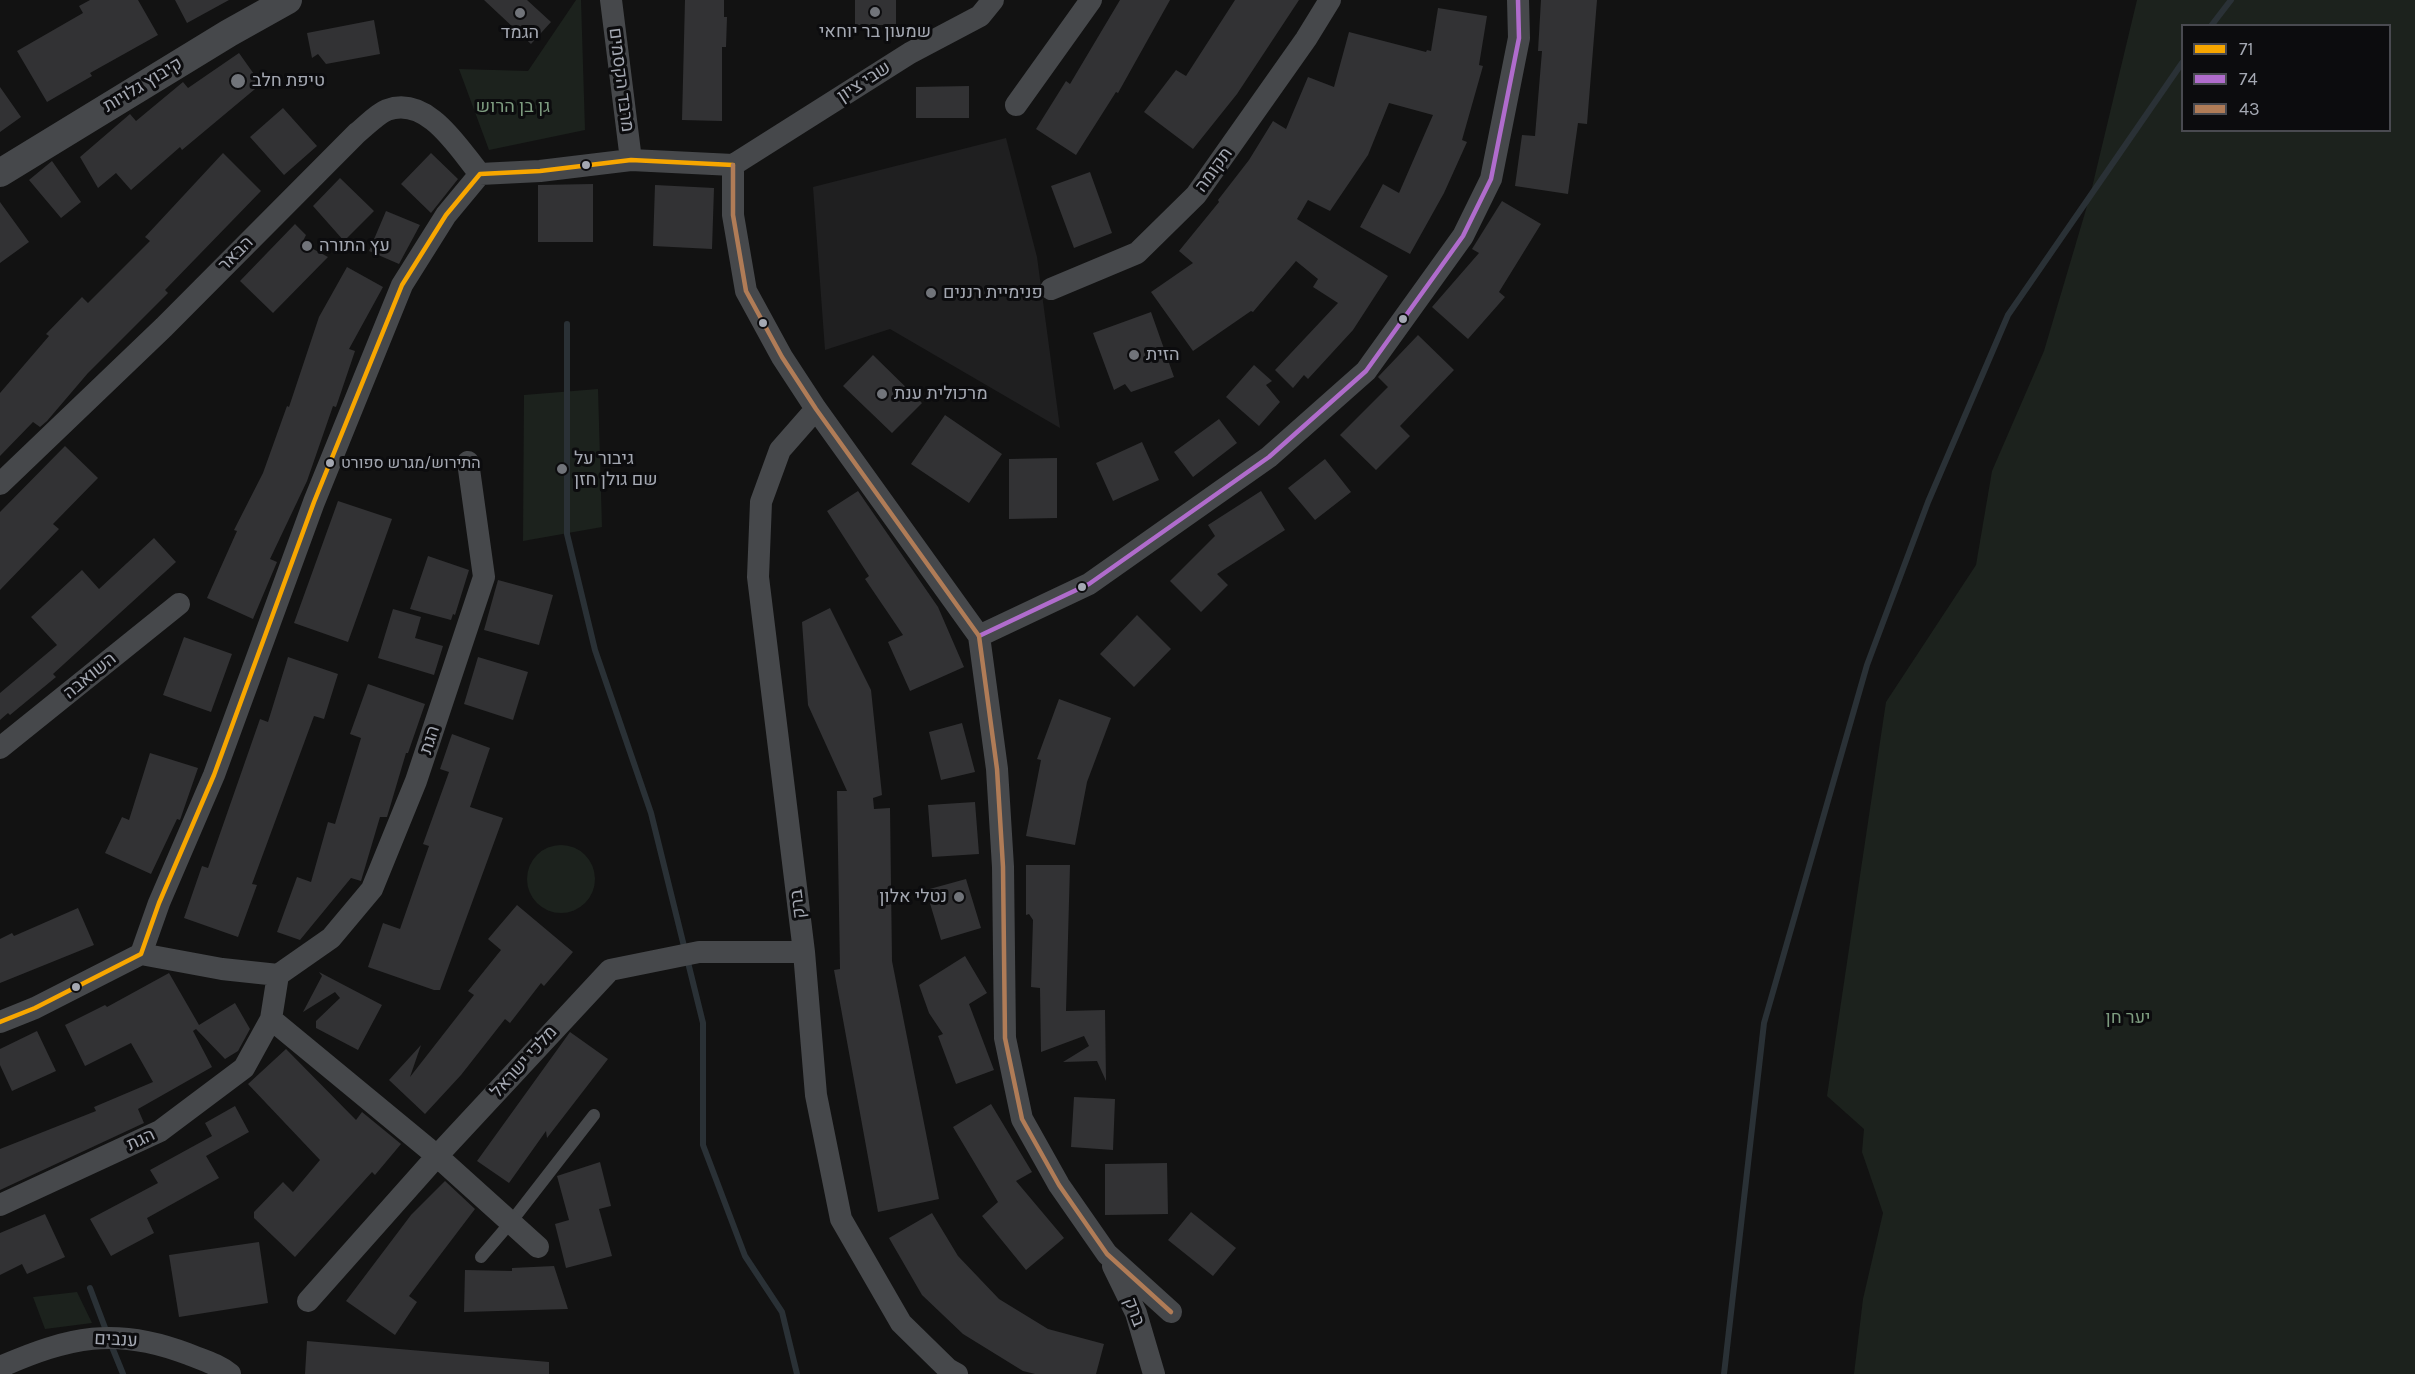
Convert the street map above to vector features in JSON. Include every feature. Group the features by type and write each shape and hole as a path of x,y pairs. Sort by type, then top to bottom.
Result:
{"street":[{"name":"קיבוץ גלויות","path":"0,173 229,33 288,0"},
{"name":"מרבד הקסמים","path":"611,0 631,160"},
{"name":"שבי ציון","path":"733,165 910,52 980,15 993,0"},
{"path":"1016,105 1091,0"},
{"name":"תקומה","path":"1051,289 1137,253 1196,195 1306,39 1330,0"},
{"path":"979,636 1089,584 1269,457 1366,371 1463,236 1491,179 1519,38 1518,0"},
{"name":"הבאר","path":"0,484 164,327 357,133 387,110 411,109 433,119 480,174"},
{"path":"141,954 159,903 214,775 314,502 402,285 446,215 480,174 540,171 631,160 733,165 733,215 746,291 782,357 816,409 979,636 997,769 1003,867 1005,1038 1023,1119 1059,1185 1107,1254 1171,1312"},
{"name":"ברק","path":"816,409 780,450 761,502 758,577 804,952 816,1095 841,1219 901,1323 948,1369 957,1374"},
{"name":"הגת","path":"0,1205 160,1131 244,1068 271,1019 278,975 331,939 372,889 416,782 484,577 468,462"},
{"name":"השואבה","path":"0,748 179,604"},
{"name":"מלכי ישראל","path":"308,1302 437,1156 610,970 699,952 804,952"},
{"path":"0,1022 34,1008 141,954 222,969 278,975"},
{"path":"271,1019 437,1156 538,1247"},
{"name":"ברק","path":"1107,1254 1136,1313 1154,1374"},
{"name":"ענבים","path":"0,1367 63,1342 96,1337 136,1339 164,1345 209,1362 230,1374"}],"lane":[{"path":"481,1257 512,1222 594,1115"}],"shaded area":[{"name":"פנימיית רננים","path":"1006,138 1037,257 1060,428 890,329 825,350 813,187"}],"green space":[{"name":"גן בן הרוש","path":"576,0 581,0 585,130 489,150 459,69 528,71"},
{"name":"יער חן","path":"2137,0 2415,0 2415,1374 1854,1374 1863,1299 1883,1213 1862,1152 1864,1129 1827,1096 1886,702 1976,565 1992,471 2044,351 2090,196"},
{"name":"גיבור על שם גולן חזן","path":"598,389 602,527 523,541 524,395"},
{"path":"561,845 574,848 585,855 592,866 595,879 592,892 585,903 574,910 561,913 548,910 537,903 530,892 527,879 530,866 537,855 548,848"},
{"path":"77,1292 92,1323 45,1329 33,1297"}],"building":[{"path":"90,0 138,0 158,35 90,73 92,76 47,102 17,51 83,13 79,6"},
{"path":"175,0 229,0 187,23"},
{"name":"הגמד","path":"484,0 527,0 551,22 531,44"},
{"path":"685,0 724,0 724,17 727,17 726,47 722,47 722,121 682,120"},
{"name":"שמעון בר יוחאי","path":"855,0 896,0 896,25 855,25"},
{"path":"1120,0 1170,0 1118,93 1116,92 1076,155 1036,129 1066,81 1070,84"},
{"path":"1235,0 1299,0 1237,94 1193,149 1144,112 1176,70 1186,76"},
{"path":"1541,0 1597,0 1587,124 1578,123 1568,194 1515,186 1522,135 1535,136 1542,51 1538,51"},
{"path":"1438,8 1487,16 1479,65 1483,66 1462,140 1467,142 1444,193 1410,254 1360,227 1383,184 1399,193 1433,115 1389,103 1368,155 1330,211 1308,200 1297,219 1388,276 1353,330 1308,379 1304,375 1293,388 1275,370 1338,303 1313,287 1318,279 1296,261 1253,312 1251,311 1193,351 1151,292 1193,263 1179,251 1219,202 1218,200 1249,160 1273,121 1286,129 1308,77 1334,87 1349,32 1426,52 1431,51"},
{"path":"374,20 380,54 326,64 318,54 312,58 307,33"},
{"path":"239,53 261,84 182,150 180,147 131,190 116,173 98,188 80,157 130,114 136,121 183,82 188,88"},
{"path":"969,86 969,118 916,118 916,87"},
{"path":"0,87 21,117 0,132"},
{"path":"283,108 317,146 284,175 250,137"},
{"path":"223,153 261,191 165,290 168,293 88,373 47,421 40,427 33,422 0,456 0,393 49,336 46,334 82,297 88,303 150,241 145,237"},
{"path":"431,153 458,179 431,213 401,184"},
{"path":"52,161 81,202 61,218 29,180"},
{"path":"1090,172 1112,233 1074,248 1051,186"},
{"path":"340,178 374,211 344,241 313,206"},
{"path":"593,184 593,242 538,242 538,185"},
{"path":"655,185 714,188 712,249 653,246"},
{"path":"1502,201 1541,224 1499,292 1505,297 1468,339 1432,307 1479,253 1472,249"},
{"path":"0,202 29,242 0,263"},
{"path":"386,211 420,225 399,264 369,251"},
{"path":"295,224 306,235 302,243 328,257 273,313 240,281"},
{"path":"347,267 383,287 349,349 355,351 336,407 333,406 307,481 270,559 277,562 253,619 207,598 237,531 234,530 263,473 287,406 289,407 319,317"},
{"name":"הזית","path":"1151,312 1174,377 1131,392 1125,384 1114,390 1093,333"},
{"path":"1418,335 1454,370 1400,426 1410,436 1376,470 1340,435 1388,387 1378,377"},
{"name":"מרכולית ענת","path":"873,355 922,403 892,433 843,386"},
{"path":"1254,365 1272,381 1266,385 1280,402 1259,426 1226,397"},
{"path":"945,415 1002,454 969,503 911,464"},
{"path":"1219,419 1237,443 1193,477 1174,452"},
{"path":"1142,442 1159,480 1113,501 1096,463"},
{"path":"65,446 98,478 53,524 59,529 0,590 0,512"},
{"path":"1057,458 1057,518 1009,519 1009,459"},
{"path":"1325,459 1351,492 1315,520 1288,488"},
{"path":"858,491 938,607 964,667 910,691 888,642 903,635 865,579 869,576 827,511"},
{"path":"1261,491 1285,530 1217,574 1228,585 1201,612 1170,581 1215,536 1208,525"},
{"path":"338,501 392,519 348,642 294,623"},
{"path":"154,538 176,562 53,674 56,677 10,715 8,713 0,720 0,693 57,645 31,617 82,570 99,589"},
{"path":"428,556 469,570 455,615 453,614 451,620 410,609"},
{"path":"498,580 553,595 539,645 484,630"},
{"path":"830,608 871,690 882,795 873,798 874,809 890,808 892,961 939,1199 878,1212 834,970 840,969 837,791 847,791 808,705 802,622"},
{"path":"393,609 421,617 415,638 443,646 434,675 378,658"},
{"path":"1137,615 1171,649 1134,687 1100,654"},
{"path":"184,637 232,654 211,712 163,695"},
{"path":"288,657 338,674 324,719 314,716 252,884 257,885 238,937 184,918 202,866 208,868 260,719 268,722"},
{"path":"478,657 528,672 513,720 464,704"},
{"path":"368,684 425,704 408,753 406,753 387,817 380,817 361,881 351,878 300,940 277,932 297,877 311,882 328,822 335,824 361,738 350,734"},
{"path":"1059,699 1111,718 1087,782 1075,845 1026,836 1041,760 1037,759"},
{"path":"962,723 975,772 941,780 929,732"},
{"path":"452,734 490,748 470,807 503,818 440,990 434,990 368,967 383,923 400,929 429,846 423,844 449,772 440,769"},
{"path":"150,753 198,768 180,820 177,819 151,874 105,853 122,817 129,820"},
{"path":"975,802 979,854 932,857 928,805"},
{"path":"1026,865 1070,865 1066,1011 1105,1010 1106,1081 1097,1061 1063,1062 1089,1046 1084,1036 1041,1052 1040,988 1031,987 1033,920 1029,914 1026,915"},
{"path":"966,879 981,928 941,940 926,890"},
{"path":"517,905 573,952 544,986 541,983 510,1023 505,1019 461,1075 425,1114 389,1080 421,1045 410,1077 474,995 468,991 501,950 488,939"},
{"path":"78,908 94,945 0,983 0,939 12,933 14,936"},
{"path":"965,956 987,993 969,1004 994,1070 956,1084 938,1036 943,1034 929,1013 919,985"},
{"path":"319,972 382,1005 358,1050 316,1028 316,1021 340,998 335,992 303,1012 322,976"},
{"path":"169,973 199,1025 235,1003 250,1029 238,1051 225,1059 196,1029 193,1031 212,1067 138,1109 144,1123 0,1190 0,1149 96,1111 94,1107 153,1082 131,1043 85,1066 65,1025 105,1005 107,1007"},
{"path":"37,1031 56,1071 12,1091 0,1065 0,1049"},
{"path":"570,1032 608,1059 547,1138 546,1131 509,1183 477,1161"},
{"path":"286,1049 356,1120 362,1112 401,1144 375,1175 372,1172 295,1257 254,1218 254,1212 283,1182 293,1192 320,1160 248,1084"},
{"path":"1074,1097 1115,1099 1113,1150 1071,1147"},
{"path":"991,1104 1032,1172 1016,1181 1064,1238 1026,1270 982,1216 998,1202 953,1127"},
{"path":"235,1106 249,1132 206,1156 219,1178 147,1218 154,1233 111,1256 90,1219 158,1183 150,1170 212,1136 205,1123"},
{"path":"600,1162 611,1206 599,1209 612,1256 566,1268 555,1224 569,1220 557,1176"},
{"path":"1167,1163 1168,1214 1105,1215 1105,1164"},
{"path":"445,1181 475,1209 409,1296 417,1302 395,1335 346,1301 411,1215"},
{"path":"1191,1212 1236,1248 1213,1276 1168,1240"},
{"path":"932,1213 958,1256 999,1299 1048,1329 1104,1344 1096,1374 1035,1374 1023,1371 963,1334 922,1295 889,1238"},
{"path":"45,1214 65,1257 27,1274 22,1264 0,1275 0,1233"},
{"path":"259,1242 268,1303 179,1317 169,1255"},
{"path":"554,1266 568,1309 464,1312 465,1270 512,1271 512,1268"},
{"path":"307,1341 549,1362 549,1374 305,1374"}],"waterway":[{"path":"2213,24 2231,0"},
{"path":"1724,1374 1764,1023 1867,665 1928,502 2008,315 2181,64"},
{"path":"567,324 567,534 595,650 651,813 703,1023 703,1145 745,1256 782,1312 797,1374"},
{"path":"90,1288 107,1333"},
{"path":"110,1342 123,1374"}],"transit line":[{"name":"74","path":"979,636 1089,584 1269,457 1366,371 1463,236 1491,179 1519,38 1518,0"},
{"name":"71","path":"0,1022 35,1008 141,954 159,903 214,775 314,502 402,285 446,215 480,174 540,171 631,160 733,165"},
{"name":"43","path":"733,165 733,215 746,291 782,357 816,409 979,636 997,769 1003,867 1005,1038 1022,1119 1059,1185 1107,1254 1171,1312"}],"place":[{"name":"שמעון בר יוחאי","path":"875,12"},
{"name":"הגמד","path":"520,13"},
{"name":"טיפת חלב","path":"238,81"},
{"name":"עץ התורה","path":"307,246"},
{"name":"פנימיית רננים","path":"931,293"},
{"name":"הזית","path":"1134,355"},
{"name":"מרכולית ענת","path":"882,394"},
{"name":"התירוש/מגרש ספורט","path":"330,463"},
{"name":"גיבור על שם גולן חזן","path":"562,469"},
{"name":"נטלי אלון","path":"959,897"}]}
